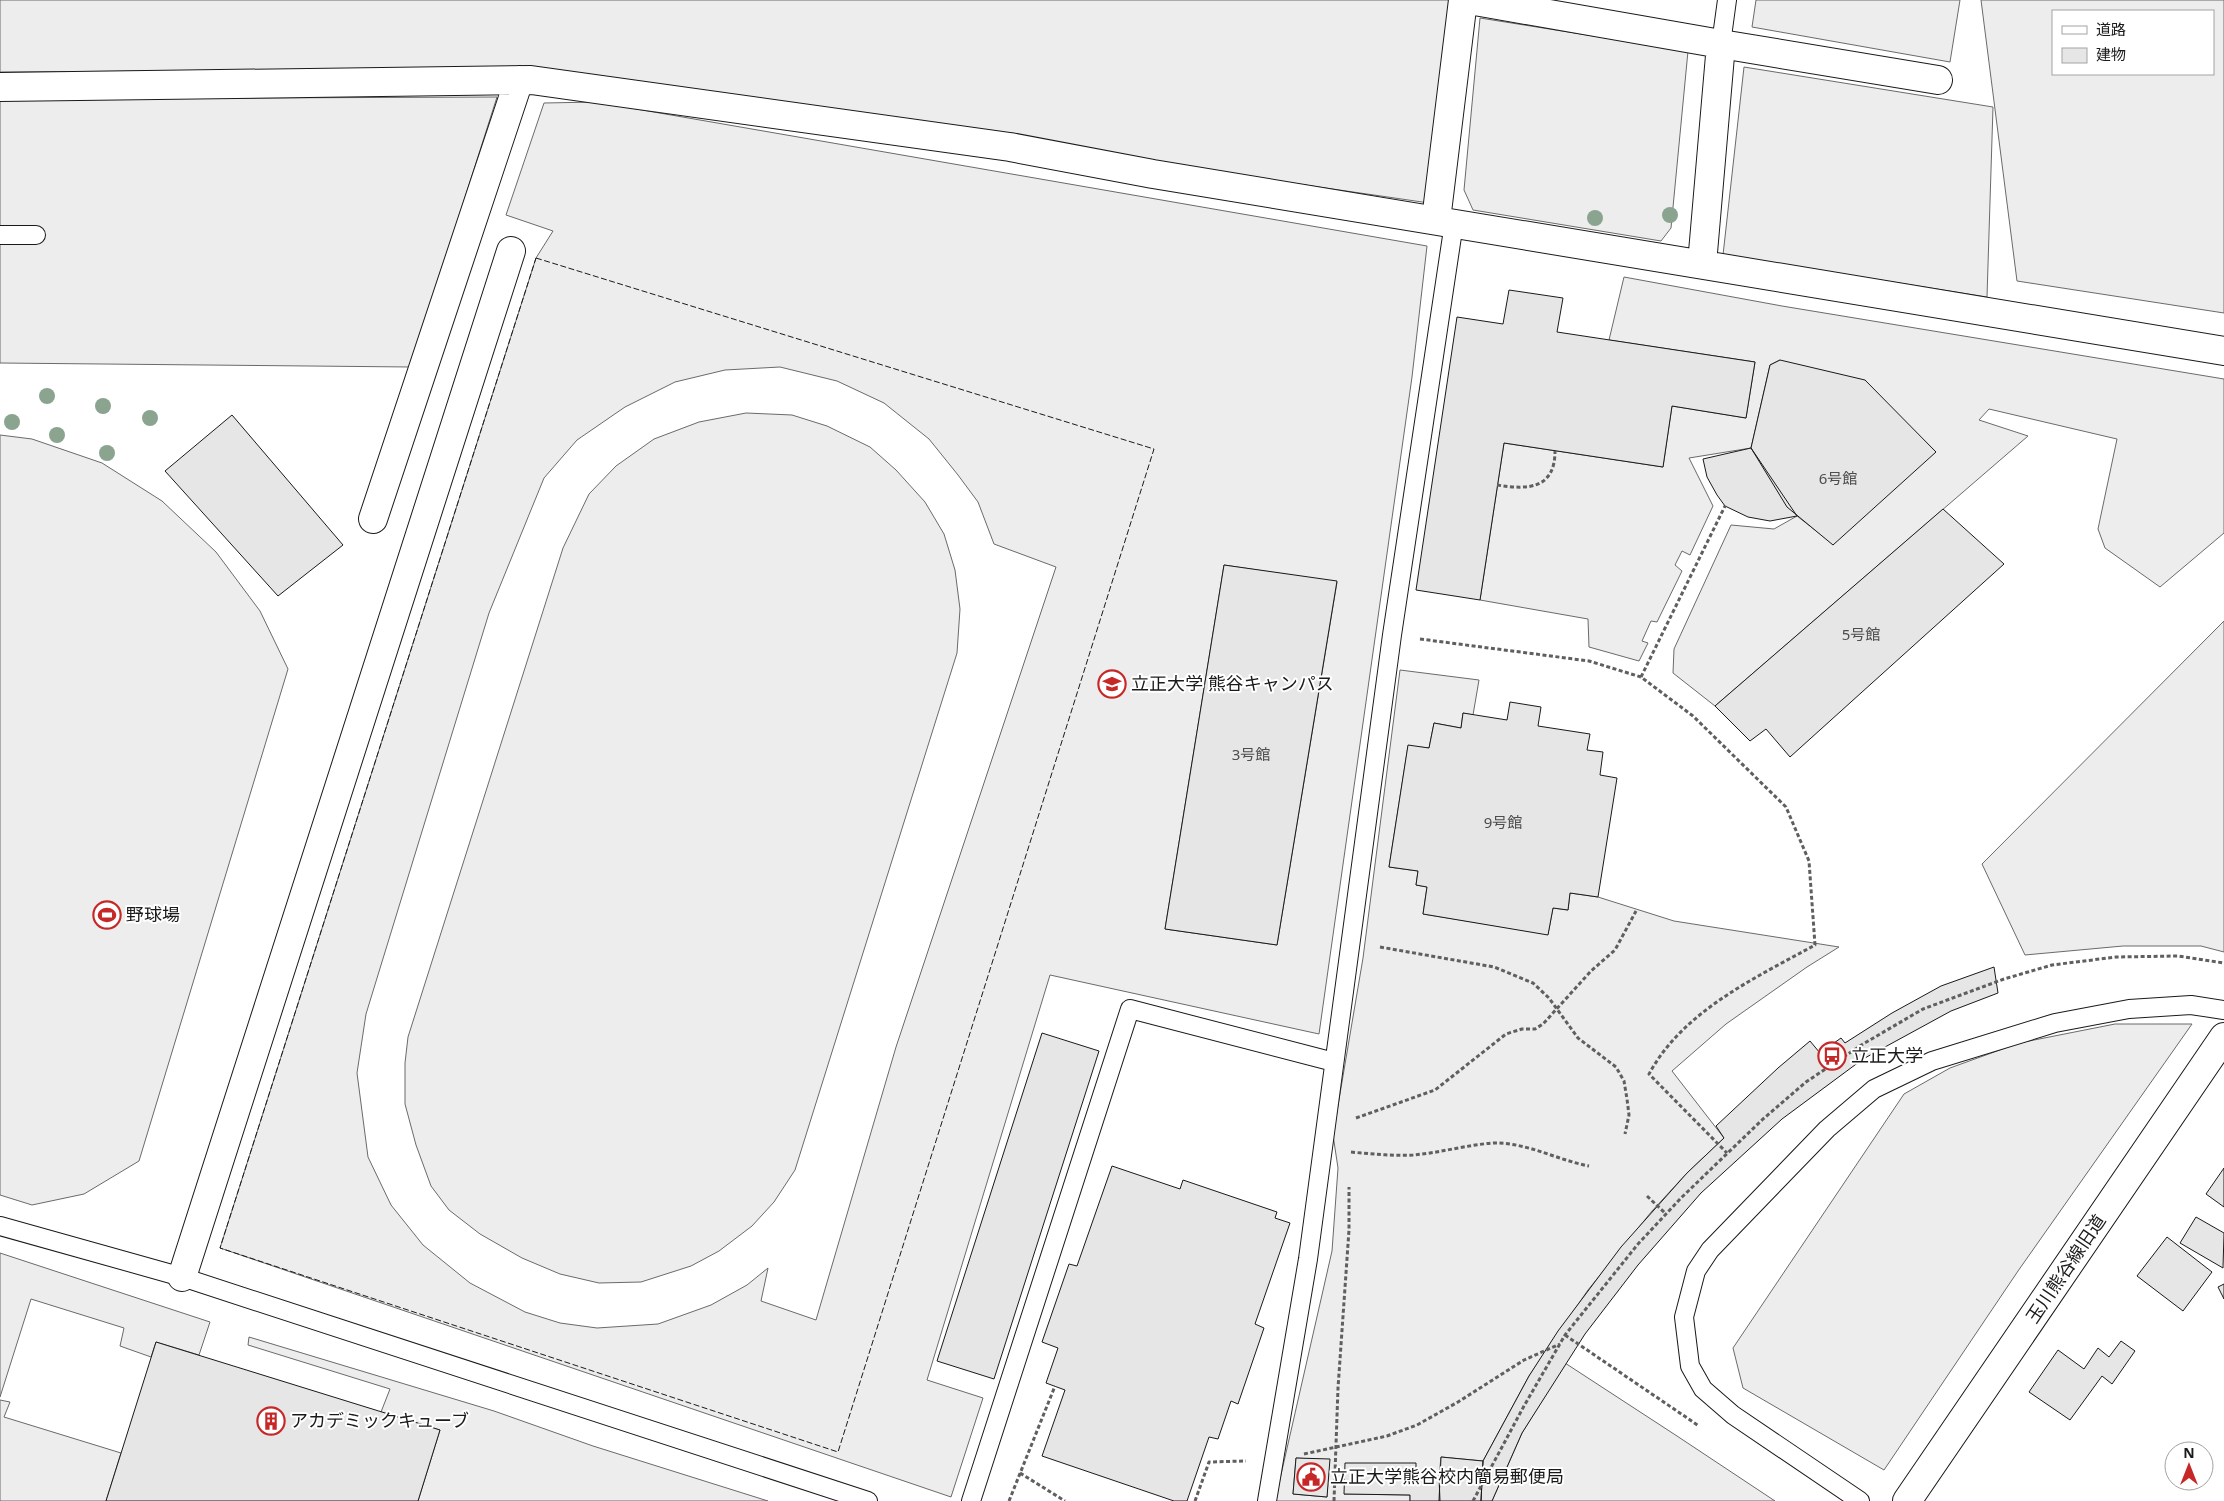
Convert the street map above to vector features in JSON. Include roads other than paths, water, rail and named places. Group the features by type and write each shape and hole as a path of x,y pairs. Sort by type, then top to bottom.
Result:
{"street":[{"path":"1445,222 1462,0"},
{"path":"1469,0 1938,80"},
{"path":"1702,264 1721,44"},
{"path":"373,519 486,155 519,80"},
{"path":"0,87 531,80 1010,147 1153,174 2224,351"},
{"path":"182,1277 511,251"},
{"name":"玉川熊谷線旧道","path":"1907,1501 2224,1038"}],"lane":[{"path":"1721,44 1727,0"},
{"path":"1267,1501 1308,1259 1392,636 1445,222"},
{"path":"0,235 36,235"},
{"path":"1860,1501 1732,1415 1703,1389 1690,1366 1684,1317 1696,1272 1710,1250 1827,1129 1874,1089 1932,1061 2055,1023 2129,1009 2191,1005 2224,1010"},
{"path":"971,1501 1130,1009 1334,1062"},
{"path":"0,1226 182,1277 868,1501"}],"place":[{"name":"立正大学 熊谷キャンパス","path":"1112,684"},
{"name":"野球場","path":"107,915"},
{"name":"立正大学","path":"1832,1056"},
{"name":"アカデミックキューブ","path":"271,1421"},
{"name":"立正大学熊谷校内簡易郵便局","path":"1311,1477"}]}
